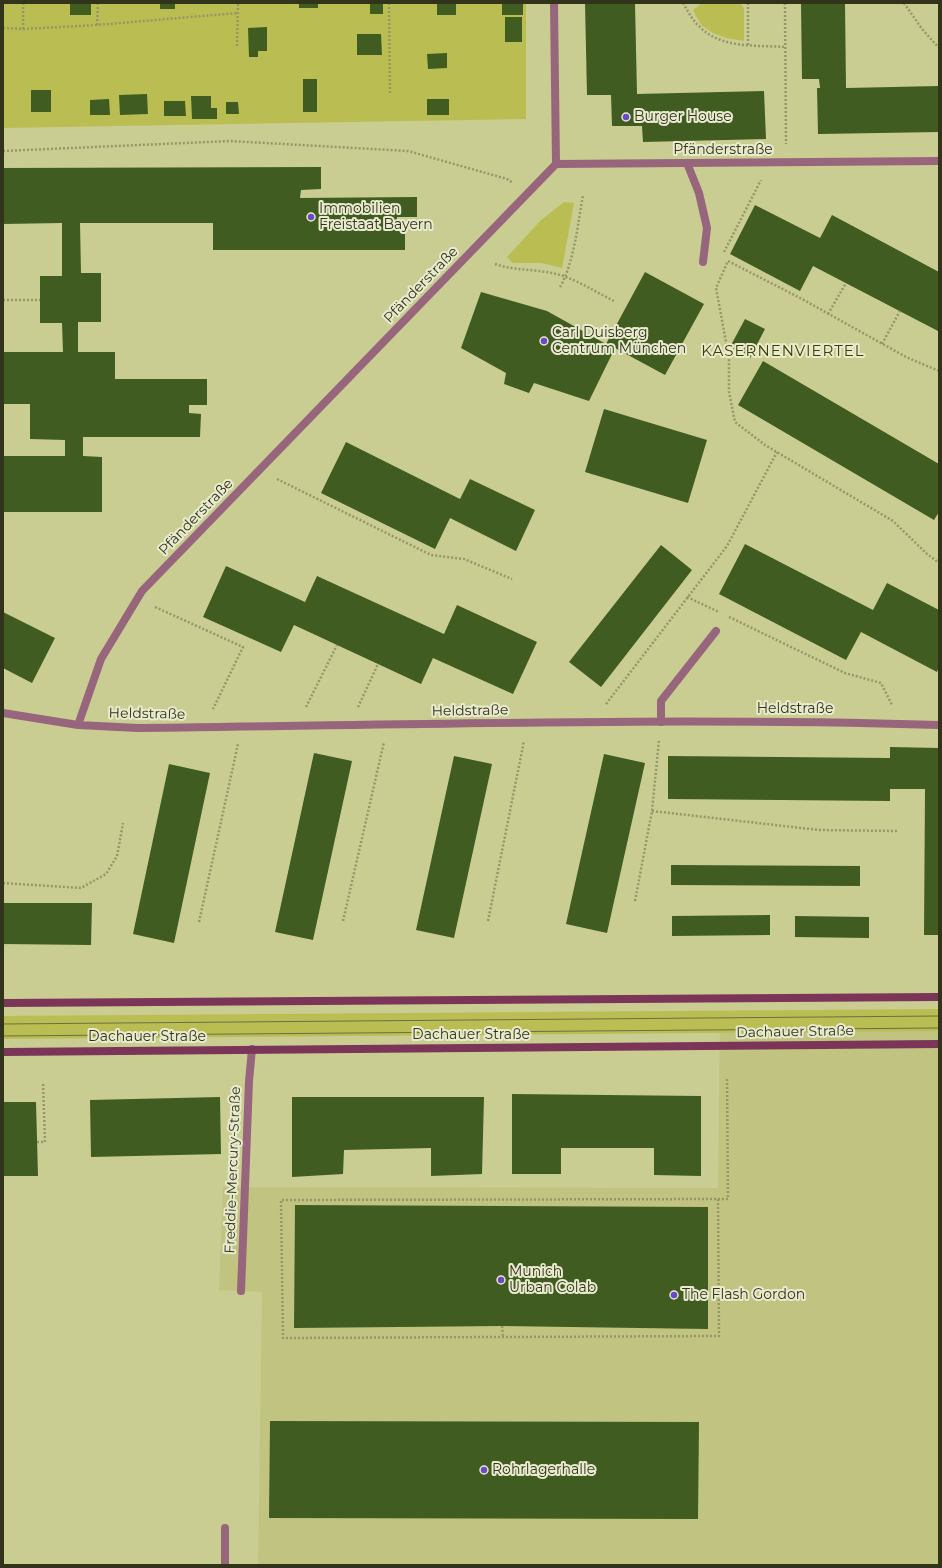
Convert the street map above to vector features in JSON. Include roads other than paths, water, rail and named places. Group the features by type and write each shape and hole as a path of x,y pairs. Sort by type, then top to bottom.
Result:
{"main road":[{"path":"3,1003 939,997"},
{"name":"Dachauer Straße","path":"3,1052 939,1044"}],"street":[{"path":"554,3 556,164"},
{"name":"Pfänderstraße","path":"78,725 102,659 142,591 556,164 939,162"},
{"path":"687,163 699,193 707,228 703,262"},
{"path":"660,722 661,701 716,631"},
{"name":"Heldstraße","path":"3,713 78,725 138,728 660,722 939,725"},
{"name":"Freddie-Mercury-Straße","path":"241,1291 249,1081 252,1049"},
{"path":"225,1528 225,1565"}],"tram line":[{"path":"3,1024 939,1016"},
{"path":"3,1036 939,1028"}],"place":[{"name":"Burger House","path":"626,117"},
{"name":"Immobilien Freistaat Bayern","path":"311,217"},
{"name":"Carl Duisberg Centrum München","path":"544,341"},
{"name":"Munich Urban Colab","path":"501,1280"},
{"name":"The Flash Gordon","path":"674,1295"},
{"name":"Rohrlagerhalle","path":"484,1470"}],"district":[{"name":"KASERNENVIERTEL","path":"783,352"}]}
